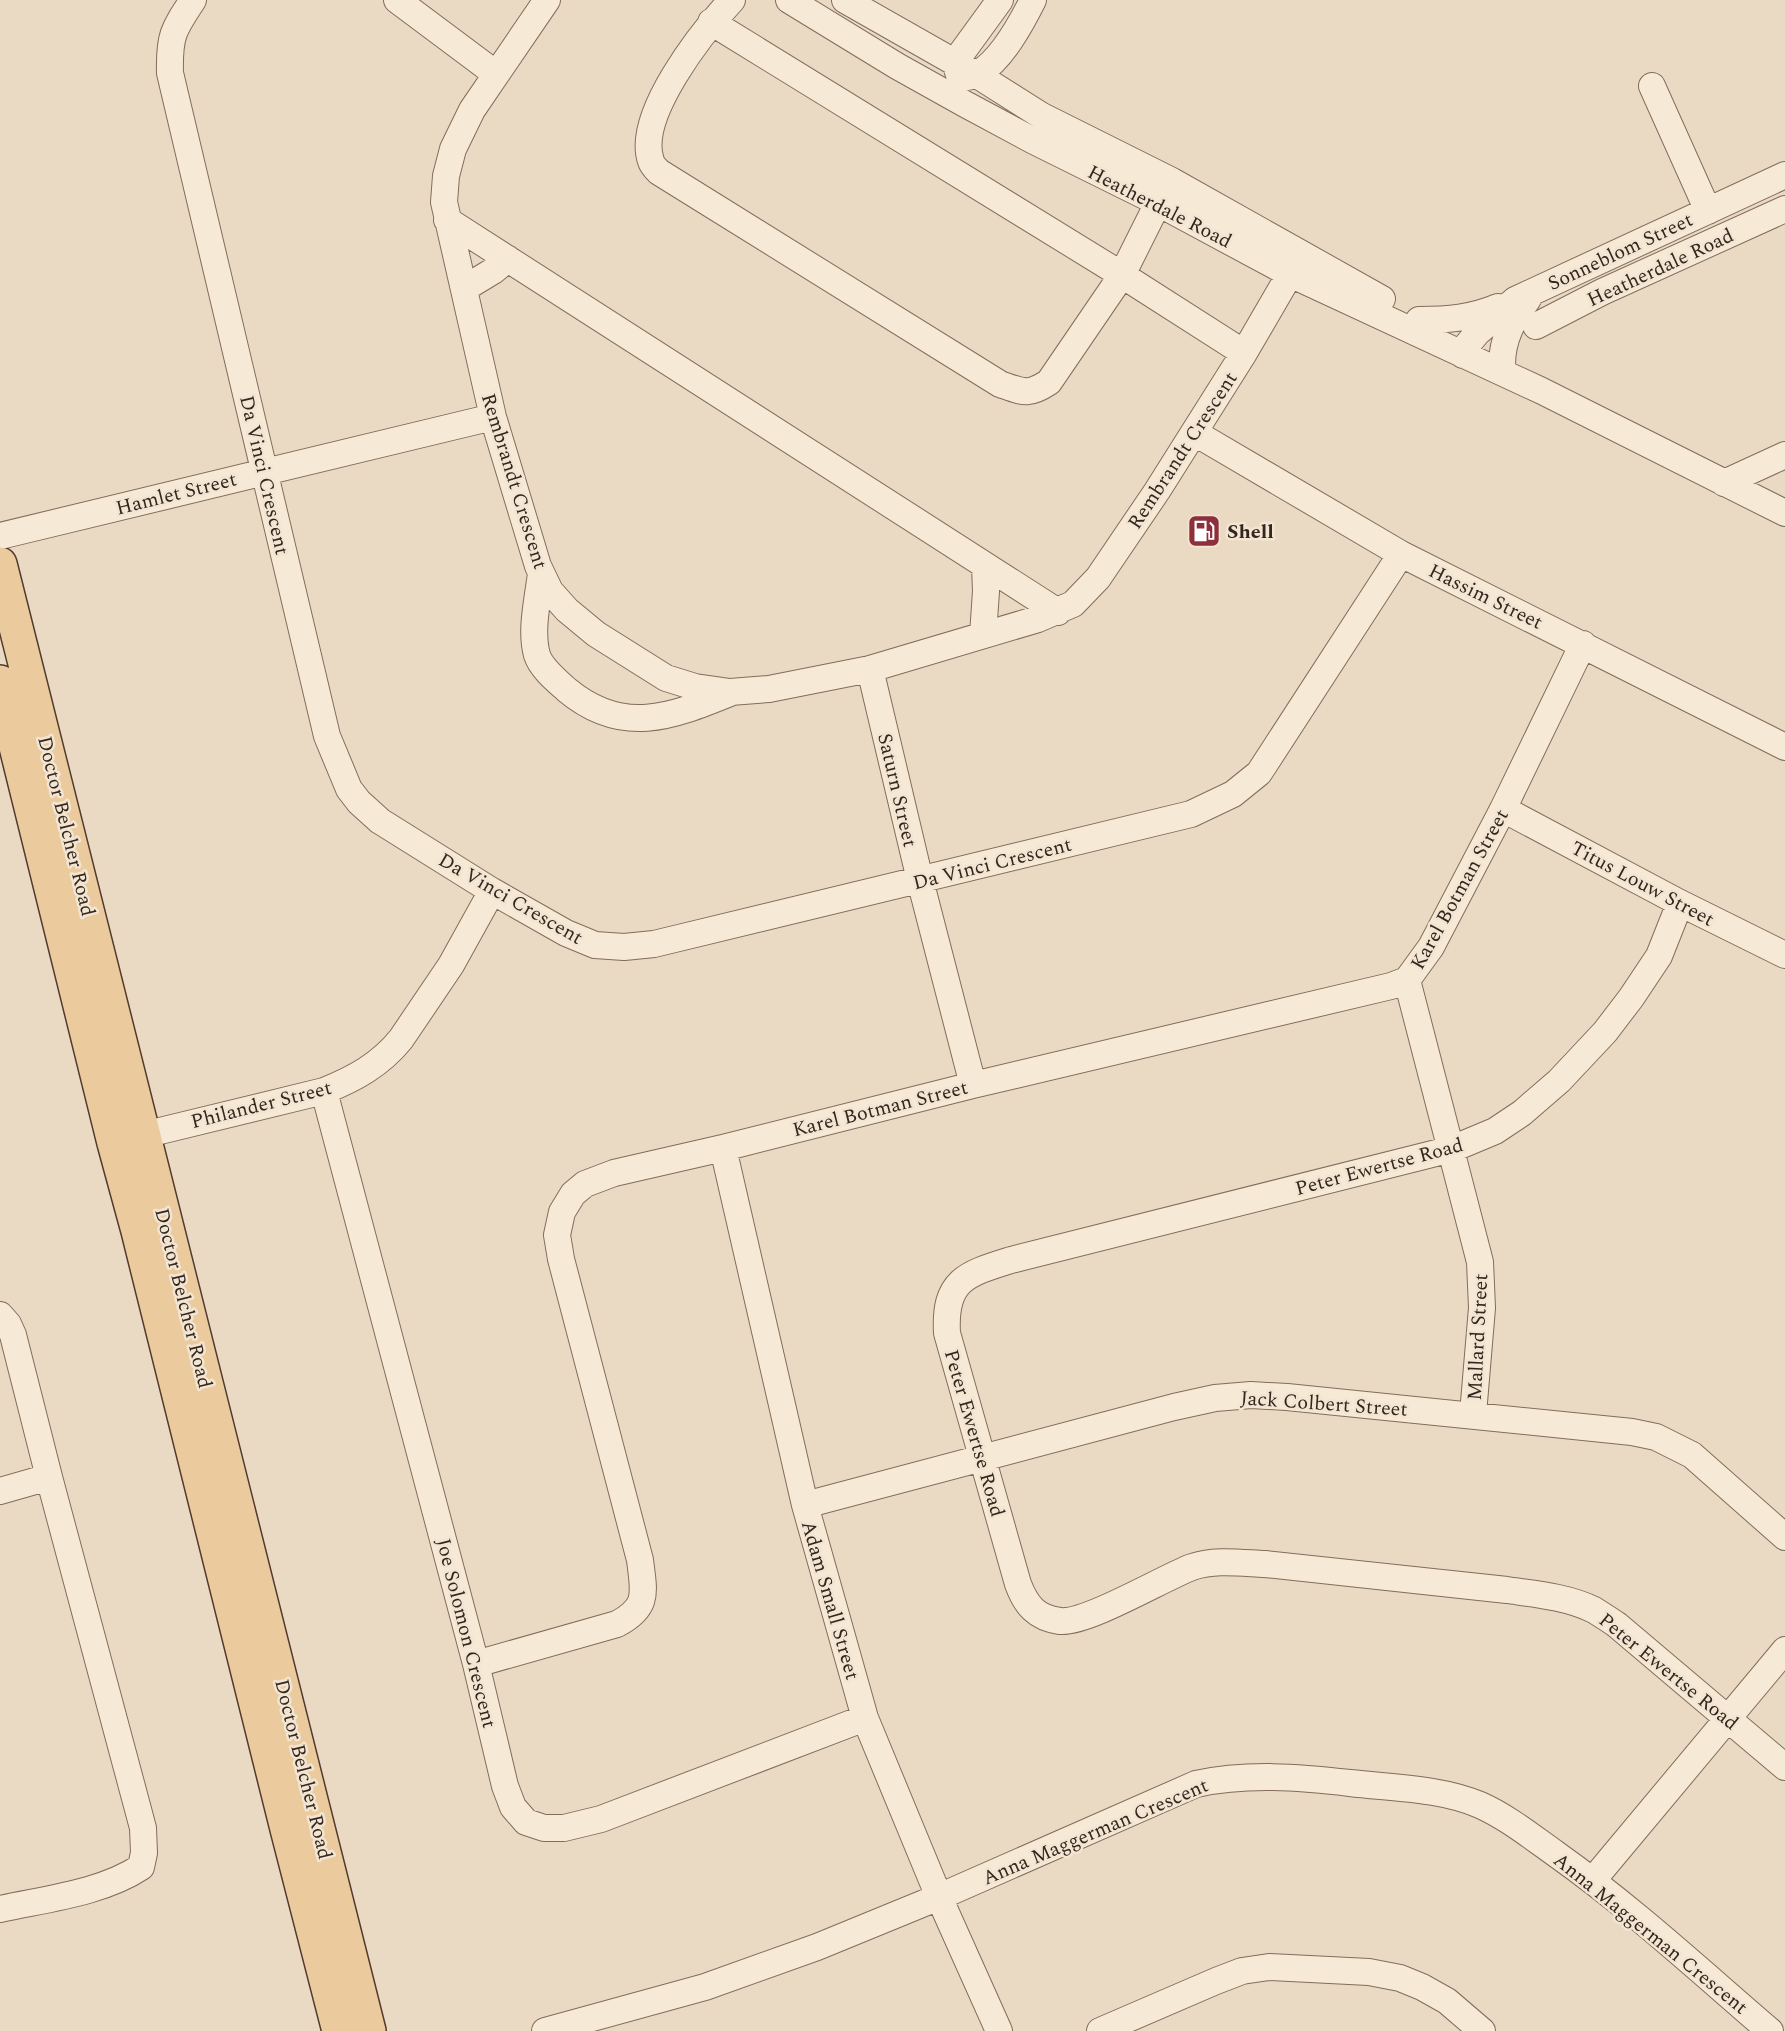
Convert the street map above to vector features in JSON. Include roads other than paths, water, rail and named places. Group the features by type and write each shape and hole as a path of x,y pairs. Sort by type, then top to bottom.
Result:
{"main road":[{"name":"Doctor Belcher Road","path":"0,564 129,1138 138,1231 339,2031"},
{"name":"Doctor Belcher Road","path":"0,682 129,1138 201,1368 369,2031"}],"street":[{"name":"Da Vinci Crescent","path":"192,0 176,25 169,46 170,73 327,736 349,789 359,802 380,821 492,891 566,933 595,945 624,948 654,944 1191,814 1233,795 1260,773 1401,554"},
{"path":"397,0 496,74"},
{"name":"Rembrandt Crescent","path":"547,0 472,110 453,148 446,176 444,202 447,220 465,288 493,417 541,573 550,591 567,610 596,634 666,678 695,687 730,693 769,689 870,669 1058,612 1073,604 1098,578 1195,433 1245,353 1290,274"},
{"path":"732,0 711,22 665,90 650,129 651,162 659,172 1000,384 1021,391 1036,390 1049,382 1122,274 1151,199 1172,181"},
{"name":"Heatherdale Road","path":"789,0 897,66 1032,140 1151,199 1290,274 1502,365 1542,392"},
{"name":"Heatherdale Road","path":"845,0 964,72 1042,116 1172,181 1419,320 1465,350 1542,392 1785,513"},
{"path":"1000,0 964,72 974,97 1032,140"},
{"path":"930,85 964,72 989,66 1015,32 1033,0"},
{"path":"711,22 1122,274 1245,353"},
{"path":"1652,86 1708,211"},
{"path":"1088,139 1140,180 1151,199"},
{"name":"Sonneblom Street","path":"1465,350 1486,323 1524,295 1785,175"},
{"name":"Heatherdale Road","path":"1536,326 1602,292 1785,209"},
{"path":"447,220 1058,612"},
{"path":"1260,231 1290,274 1312,260"},
{"path":"465,288 508,259"},
{"path":"1419,320 1451,320 1468,317 1487,312 1524,295"},
{"path":"1502,365 1502,351 1510,325 1524,295"},
{"name":"Hamlet Street","path":"0,536 493,417"},
{"name":"Hassim Street","path":"1195,433 1401,554 1785,747"},
{"path":"1724,483 1785,455"},
{"path":"983,635 985,566"},
{"path":"541,573 534,638 537,658 554,679 580,700 605,713 634,719 647,719 696,707 730,693"},
{"name":"Karel Botman Street","path":"476,1664 596,1632 629,1618 638,1610 642,1599 640,1560 561,1259 557,1235 562,1212 573,1194 585,1184 614,1173 1391,986 1407,980 1431,947 1503,809 1582,644"},
{"name":"Saturn Street","path":"870,669 920,880 973,1085"},
{"name":"Titus Louw Street","path":"1503,809 1680,903 1785,955"},
{"name":"Philander Street","path":"129,1138 324,1091 349,1081 377,1064 392,1051 451,964 492,891"},
{"name":"Peter Ewertse Road","path":"1680,903 1659,956 1605,1032 1559,1081 1522,1113 1495,1131 1452,1149 981,1269 966,1277 950,1297 946,1312 947,1333 1018,1584 1024,1600 1036,1612 1047,1618 1062,1621 1083,1617 1193,1566 1210,1563 1265,1564 1507,1590 1573,1602 1593,1610 1617,1625 1785,1767"},
{"name":"Mallard Street","path":"1407,980 1480,1262 1482,1308 1473,1414"},
{"name":"Joe Solomon Crescent","path":"324,1091 476,1664 505,1786 513,1807 526,1822 544,1828 564,1828 600,1819 865,1718"},
{"name":"Adam Small Street","path":"723,1148 805,1505 865,1718 939,1897 999,2031"},
{"path":"0,1315 14,1335 49,1478 143,1828 144,1852 141,1867 111,1882 0,1909"},
{"name":"Jack Colbert Street","path":"805,1505 1215,1398 1251,1395 1473,1414 1632,1432 1656,1437 1692,1455 1785,1537"},
{"path":"0,1491 49,1478"},
{"path":"1593,1880 1785,1650"},
{"name":"Anna Maggerman Crescent","path":"545,2031 724,1981 817,1947 939,1897 1196,1784 1254,1776 1335,1781 1451,1796 1480,1806 1515,1825 1593,1880 1770,2031"},
{"path":"1100,2031 1242,1971 1269,1967 1370,1972 1400,1978 1447,2001 1482,2031"}],"place":[{"name":"Shell","path":"1204,531"}]}
